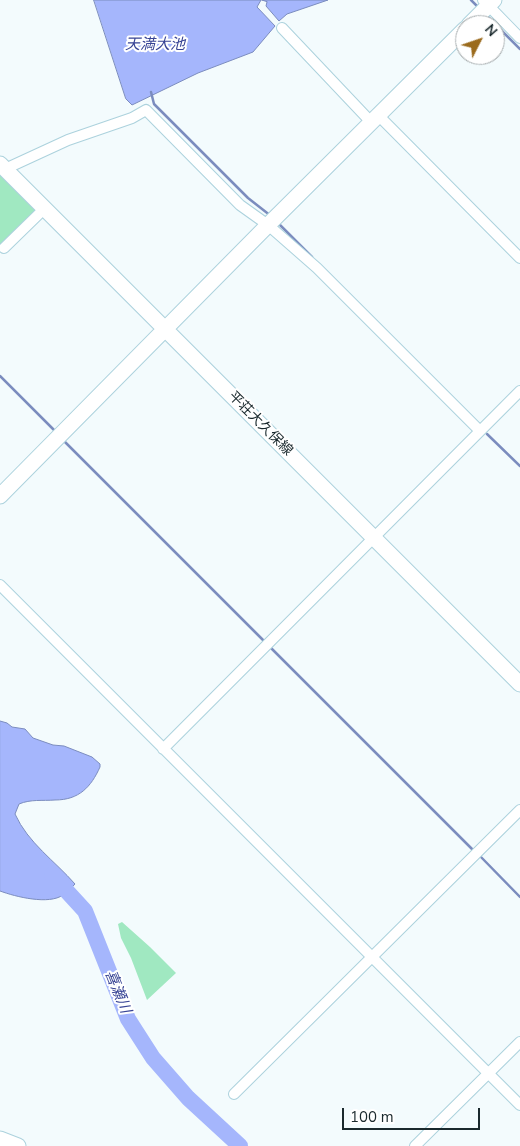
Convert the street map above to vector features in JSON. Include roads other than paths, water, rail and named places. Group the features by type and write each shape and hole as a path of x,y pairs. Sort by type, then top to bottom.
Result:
{"main road":[{"path":"477,15 488,2"},
{"path":"0,496 455,39"},
{"name":"平荘大久保線","path":"2,166 520,684"},
{"path":"0,1140 18,1146"}],"street":[{"path":"488,2 520,38"},
{"path":"282,28 520,258"},
{"path":"2,166 68,140 132,118 146,110 240,205 268,225 317,268 480,431"},
{"path":"4,248 44,209"},
{"path":"163,749 520,391"},
{"path":"0,585 520,1105"},
{"path":"234,1094 520,810"},
{"path":"415,1146 520,1042"}],"water":[{"name":"天満大池","path":"94,0 261,0 257,7 275,26 253,52 198,73 132,105 126,99"},
{"path":"262,0 328,0 287,14 279,21 266,6 267,2"},
{"path":"0,721 12,727 25,729 33,738 53,745 64,746 92,757 100,764 93,781 77,795 71,798 23,802 19,804 15,814 34,843 75,884 65,894 57,898 32,899 0,891"}],"waterway":[{"path":"471,0 478,7"},
{"path":"505,34 520,49"},
{"path":"151,92 154,104 248,198 271,216"},
{"path":"278,223 312,257"},
{"path":"0,376 56,432"},
{"path":"487,434 520,466"},
{"path":"63,440 266,643"},
{"path":"270,647 475,852"},
{"path":"479,855 520,897"},
{"name":"喜瀬川","path":"52,875 85,911 128,1019 153,1058 188,1098 240,1146"}]}
